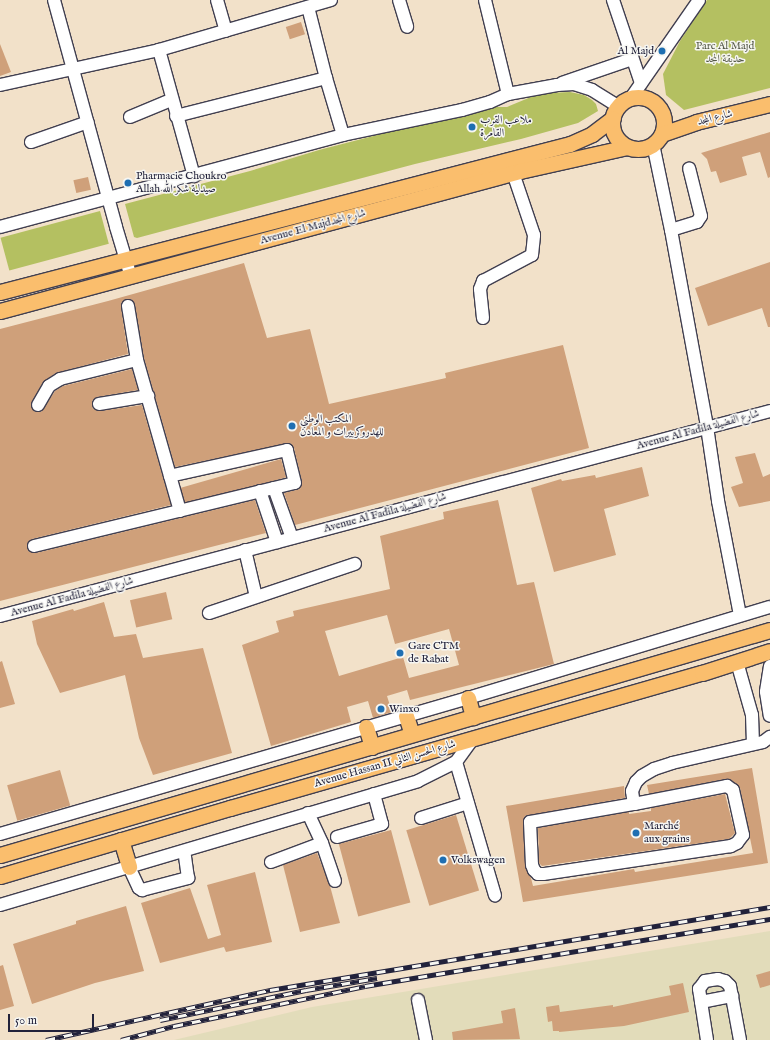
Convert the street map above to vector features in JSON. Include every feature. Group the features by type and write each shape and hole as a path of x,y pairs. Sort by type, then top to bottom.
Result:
{"main road":[{"path":"627,147 616,138 613,131 615,112 631,98 646,99 658,107 663,120 657,139"},
{"name":"شارع المجد","path":"627,147 641,149 657,139 696,122 770,104"},
{"name":"Avenue El Majdشارع المجد","path":"0,292 570,144 592,134 615,112"},
{"name":"Avenue El Majdشارع المجد","path":"0,311 514,173 627,147"},
{"name":"Avenue Hassan II شارع الحسن الثاني","path":"0,855 770,630"},
{"name":"Avenue Hassan II شارع الحسن الثاني","path":"0,876 737,662 770,651"},
{"path":"468,698 473,717"},
{"path":"406,716 412,734"},
{"path":"366,727 372,747"},
{"path":"121,840 129,867"}],"street":[{"path":"54,0 131,276"},
{"path":"216,0 226,31"},
{"path":"400,0 407,26"},
{"path":"485,0 508,94"},
{"path":"613,0 632,59 642,83"},
{"path":"631,98 699,0"},
{"path":"0,85 159,50 319,3 326,78 343,135"},
{"path":"159,50 171,100 194,176"},
{"path":"557,85 632,59"},
{"path":"176,116 326,78"},
{"path":"0,227 343,135 462,110 490,102 508,94 557,85 574,84 592,90 615,112"},
{"path":"130,117 171,100"},
{"path":"31,142 88,122"},
{"path":"657,139 671,230 707,427 718,501 740,616"},
{"path":"671,230 697,222 701,216 689,168"},
{"path":"483,318 480,289 483,281 532,255 534,235 514,173"},
{"path":"128,306 137,360 180,511"},
{"path":"38,405 49,386 60,379 137,360"},
{"path":"99,404 148,396"},
{"name":"Avenue Al Fadila شارع الفضيلة","path":"0,616 770,410"},
{"path":"34,546 295,483 287,450 170,476"},
{"path":"274,488 292,538"},
{"path":"260,491 277,542"},
{"path":"245,550 256,597"},
{"path":"209,613 355,564"},
{"path":"0,834 468,698 770,607"},
{"path":"737,662 752,715 753,744"},
{"path":"770,666 766,692 770,716"},
{"path":"634,804 632,791 636,782 642,776 654,769 672,763 767,741 770,737"},
{"path":"0,905 418,781 456,762 473,739"},
{"path":"456,762 495,895"},
{"path":"726,786 733,790 743,835 737,843 731,846 543,874 538,874 534,870 532,866 530,822 634,804 726,786"},
{"path":"337,837 382,824 374,794"},
{"path":"421,818 468,803"},
{"path":"308,813 322,843 335,881"},
{"path":"271,862 322,843"},
{"path":"129,867 139,888 142,890 188,878 184,851"},
{"path":"707,1040 699,989 702,983 708,980 718,979 725,981 730,986 740,1040"},
{"path":"701,1002 732,996"},
{"path":"418,1000 426,1040"}],"shaded area":[{"path":"770,931 770,1040 174,1040 312,1007"}],"green space":[{"name":"Parc Al Majd حديقة المجد","path":"707,0 770,0 770,88 684,110 666,95 663,74 680,41"},
{"path":"570,92 584,95 592,100 596,104 598,111 578,123 521,139 415,164 137,238 134,237 125,204 250,171 319,150 486,107 507,107 531,97 548,93"},
{"path":"100,211 109,244 9,270 1,238"}],"building":[{"path":"301,22 305,34 290,39 286,27"},
{"path":"0,44 11,72 0,76"},
{"path":"770,132 770,177 768,178 760,152 742,157 747,175 720,183 716,171 711,172 707,159 701,153"},
{"path":"88,177 91,190 76,193 73,180"},
{"path":"770,262 770,327 768,327 762,308 708,326 695,288"},
{"name":"المكتب الوطني للهدروكربيرات و المعادن","path":"244,263 267,338 310,329 329,404 446,378 445,373 563,345 589,448 295,525 284,493 300,489 302,482 294,448 290,443 175,467 144,358 135,305 131,299 126,299 121,303 121,307 128,354 56,373 43,382 31,405 35,412 41,412 55,391 63,386 132,369 138,390 97,397 92,401 92,406 93,409 100,411 142,405 171,505 32,539 27,544 28,551 36,553 255,500 266,533 0,601 0,329"},
{"path":"755,453 763,477 770,474 770,501 739,507 731,487 743,483 735,457"},
{"path":"281,459 286,477 185,506 180,488"},
{"path":"642,467 649,496 604,509 616,555 554,572 531,488 561,479 562,481 595,475 596,478"},
{"path":"498,500 517,585 534,582 554,664 410,700 407,690 387,696 392,712 373,718 368,701 347,707 351,722 271,746 242,645 279,632 276,621 294,616 293,611 390,589 380,536 444,519 443,512","holes":["387,615 395,644 449,629 459,665 409,678 403,657 339,676 325,631"]},
{"path":"166,592 172,619 136,628 130,600"},
{"path":"104,602 114,637 136,634 143,658 203,648 232,753 153,775 139,738 125,675 60,693 37,644 32,621"},
{"path":"2,661 15,704 0,708 0,662"},
{"path":"752,768 768,863 523,902 506,806 624,786 625,798 525,816 523,822 525,866 533,886 634,869 635,872 753,853 740,788 731,780 726,779 649,794 647,785"},
{"path":"60,770 70,806 17,821 7,785"},
{"name":"Marché aux grains","path":"725,794 735,833 729,839 542,866 539,863 538,828 629,812 629,814 651,811 651,808"},
{"name":"Volkswagen","path":"456,815 479,891 429,906 406,830"},
{"path":"391,830 410,902 358,916 339,844"},
{"path":"317,853 330,886 340,923 300,932 283,865"},
{"path":"255,872 272,942 226,952 224,947 160,963 141,903 190,888 208,939 221,935 207,885"},
{"path":"126,906 144,971 95,983 32,1004 13,944 76,924 76,921"},
{"path":"3,965 14,1006 0,1010 0,966"},
{"path":"770,971 770,985 760,988 756,975"},
{"path":"683,983 689,1012 624,1026 559,1032 553,1031 552,1021 548,1022 546,1007 559,1005 560,1012 613,1005 613,1007 671,995 669,986"},
{"path":"515,1008 520,1039 453,1040 452,1032 503,1023 501,1011"}],"railway":[{"path":"46,1040 270,990 770,907"},
{"path":"121,1040 174,1026 365,986 770,919"},
{"path":"160,1020 306,990 377,978"}],"place":[{"name":"Al Majd","path":"662,51"},
{"name":"ملاعب القرب القامرة","path":"472,127"},
{"name":"Pharmacie Choukro Allah صيدلية شكر الله","path":"128,183"},
{"name":"المكتب الوطني للهدروكربيرات و المعادن","path":"292,426"},
{"name":"Gare CTM de Rabat","path":"400,653"},
{"name":"Winxo","path":"381,709"},
{"name":"Marché aux grains","path":"636,833"},
{"name":"Volkswagen","path":"443,860"}]}
